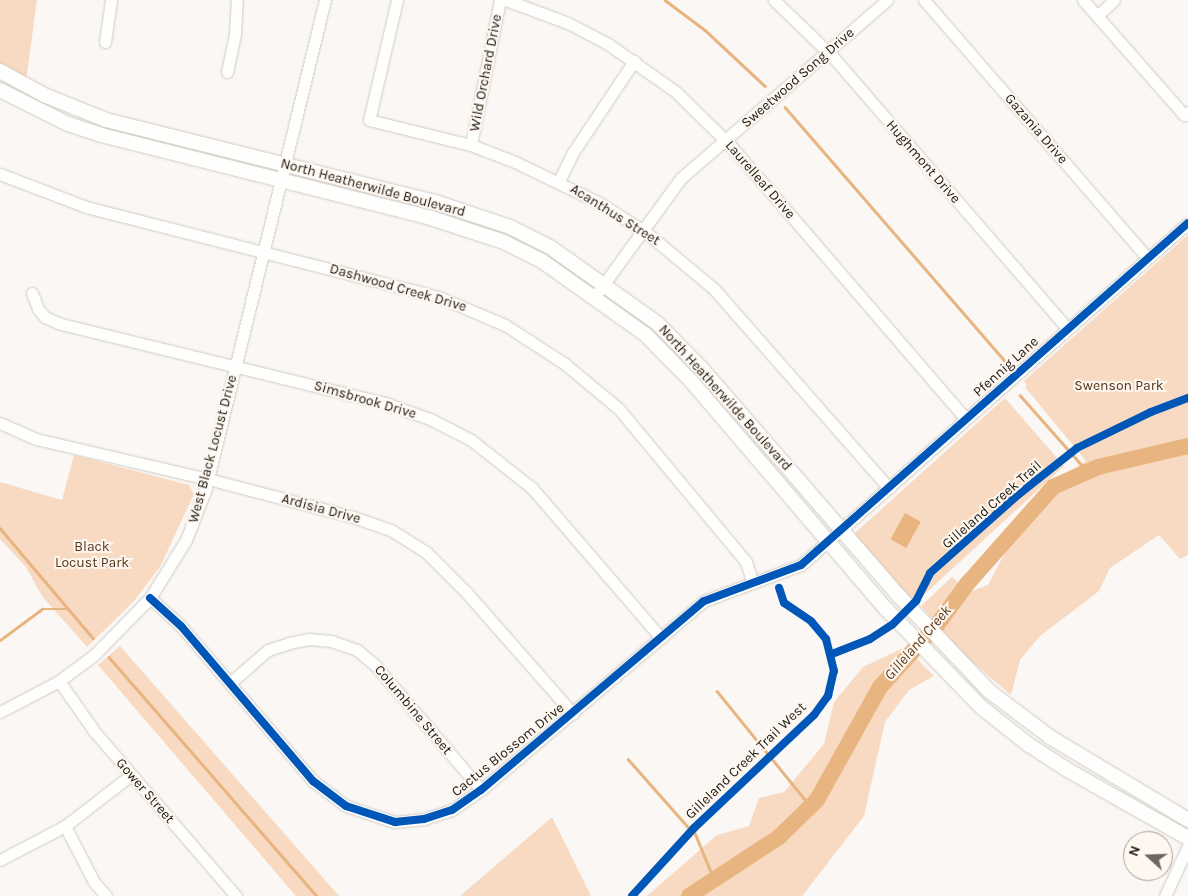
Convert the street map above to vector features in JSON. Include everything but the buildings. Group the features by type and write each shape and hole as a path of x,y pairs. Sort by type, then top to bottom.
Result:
{"main road":[{"name":"North Heatherwilde Boulevard","path":"0,71 44,95 106,120 432,201 510,227 550,247 604,282 657,323 704,371 954,658 1019,717 1188,820"},
{"name":"North Heatherwilde Boulevard","path":"0,90 60,120 101,135 428,217 504,242 542,261 595,296 646,335 692,382 830,540 886,609 981,707 1029,745 1188,838"},
{"path":"1029,745 1050,737"}],"street":[{"path":"105,42 111,0"},
{"path":"227,72 235,34 237,0"},
{"name":"West Black Locust Drive","path":"0,712 59,681 94,655 150,598 186,540 208,479 324,0"},
{"name":"Acanthus Street","path":"397,0 369,120 471,146 559,181 641,230 714,289 889,488"},
{"name":"Wild Orchard Drive","path":"471,146 500,0"},
{"name":"Laurelleaf Drive","path":"506,0 568,23 634,61 676,92 726,140 966,419"},
{"name":"Hughmont Drive","path":"774,0 829,52 1068,328"},
{"name":"Sweetwood Song Drive","path":"595,296 641,230 681,178 887,0"},
{"name":"Gazania Drive","path":"924,0 1148,257"},
{"path":"1084,0 1184,115 1188,112"},
{"path":"1097,16 1114,0"},
{"path":"559,181 572,154 634,61"},
{"name":"Dashwood Creek Drive","path":"0,174 86,207 439,297 505,325 534,343 594,386 619,409 746,562 752,581"},
{"name":"Pfennig Lane","path":"830,540 1188,223"},
{"name":"Simsbrook Drive","path":"32,293 42,313 61,324 388,404 430,419 471,440 532,488 661,638"},
{"name":"Ardisia Drive","path":"0,423 36,439 208,479 375,523 410,540 426,552 466,592 573,714"},
{"name":"Cactus Blossom Drive","path":"150,598 181,626 313,781 346,806 395,822 424,819 452,810 481,790 573,714 704,601 752,581 775,577 801,565 830,540"},
{"name":"Columbine Street","path":"230,683 268,650 288,643 309,639 331,640 357,650 376,666 481,790"},
{"name":"Gower Street","path":"59,681 131,775 236,896"},
{"path":"0,860 65,826 131,775"},
{"path":"65,826 94,882 106,896"},
{"path":"1165,896 1188,846"}],"green space":[{"path":"0,0 37,0 26,81 0,65"},
{"name":"Swenson Park","path":"1188,235 1188,555 1180,559 1159,535 1110,568 1099,591 1040,636 1020,660 1011,695 965,656 921,606 952,577 969,592 988,585 1027,511 1060,477 1086,461 1025,387 1027,385 1024,381"},
{"path":"1005,398 1064,466 913,605 855,535 856,532"},
{"name":"Black Locust Park","path":"74,455 189,485 194,494 160,567 134,601 87,647 42,596 26,567 0,539 0,482 62,500"},
{"path":"120,646 339,896 296,896 98,665"},
{"path":"905,647 934,676 909,690 885,722 864,816 802,896 647,896 717,835 749,826 759,798 784,792 824,744 834,702 863,667"},
{"path":"552,817 591,896 460,896"}],"shaded area":[{"path":"905,513 921,522 906,548 890,539"}],"waterway":[{"path":"665,0 705,30 765,86"},
{"path":"785,107 1005,361"},
{"path":"1020,395 1087,471"},
{"name":"Gilleland Creek","path":"689,896 779,837 817,800 880,687 937,625 967,584 1053,487 1098,467 1188,446"},
{"path":"0,528 93,638"},
{"path":"0,640 42,609 68,609"},
{"path":"109,657 317,896"},
{"path":"717,691 768,754"},
{"path":"628,759 689,828"},
{"path":"773,760 811,807"},
{"path":"695,833 714,879"}],"cycle path":[{"path":"150,598 181,626 313,781 346,806 395,822 424,819 452,810 481,790 704,601 801,565 1188,223"},
{"name":"Gilleland Creek Trail","path":"832,654 870,639 893,624 916,601 930,573 1019,494 1077,448 1151,412 1188,398"},
{"name":"Gilleland Creek Trail West","path":"632,896 694,828 814,715 828,696 834,671 826,639 811,621 784,603 779,588"}]}
